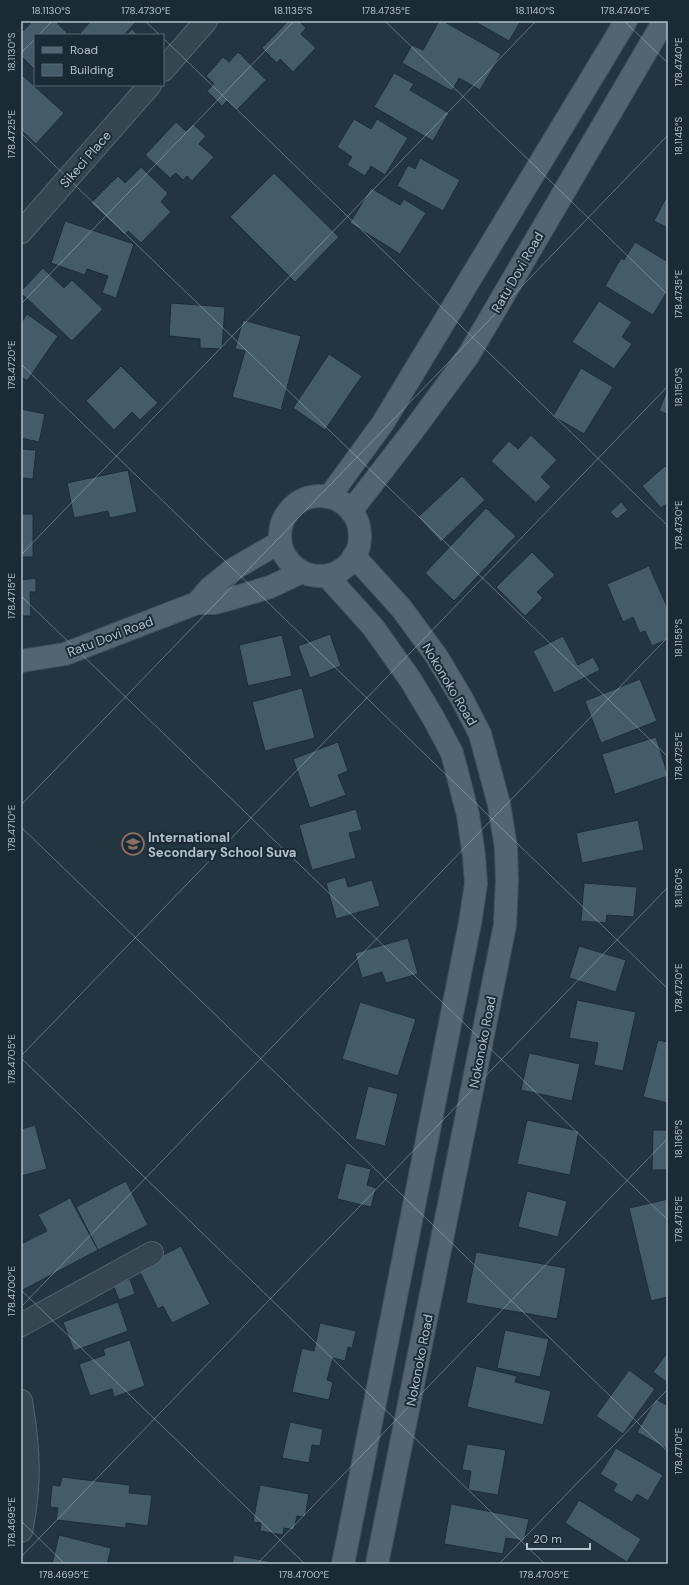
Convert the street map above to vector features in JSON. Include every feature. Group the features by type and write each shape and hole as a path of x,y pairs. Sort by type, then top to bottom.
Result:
{"main road":[{"path":"329,497 382,423 626,21"},
{"name":"Ratu Dovi Road","path":"351,511 468,356 664,21"},
{"path":"315,496 329,497 341,502 351,511 358,522 360,533 359,545 347,566 338,572 327,576 314,576 302,572 291,564 284,554 280,542 280,529 284,517 292,507 302,500 315,496"},
{"name":"Ratu Dovi Road","path":"197,602 210,588 232,570 280,542"},
{"name":"Nokonoko Road","path":"354,556 402,609 433,651 462,699 480,734 499,804 506,848 507,880 505,925 377,1564"},
{"name":"Ratu Dovi Road","path":"21,661 65,654 197,602 215,603 241,596 270,587 302,572"},
{"path":"327,576 373,628 410,679 452,752 468,815 474,856 476,884 343,1564"}],"street":[{"path":"164,69 206,21"},
{"name":"Sikeci Place","path":"21,232 149,86"},
{"path":"21,1325 152,1253"},
{"path":"21,1401 27,1437 29,1477 21,1531"}],"building":[{"path":"33,21 55,21 68,34 34,34 34,69 21,56 21,33"},
{"path":"91,21 133,21 135,23 125,34 80,33"},
{"path":"288,21 299,21 306,28 301,34 316,48 293,72 280,59 277,63 262,48"},
{"path":"439,21 443,21 501,54 480,90 459,78 452,91 402,63 412,45 423,50"},
{"path":"474,21 521,21 509,41"},
{"path":"132,29 137,34 127,34"},
{"path":"238,52 266,80 237,110 227,101 222,106 207,91 214,84 206,76 223,57 229,62"},
{"path":"394,73 414,84 410,90 449,113 433,141 374,107"},
{"path":"21,74 64,113 36,144 21,130"},
{"path":"354,119 371,129 377,119 408,138 385,175 371,166 365,176 347,165 352,157 337,147"},
{"path":"176,122 186,131 193,124 206,136 199,144 214,157 192,181 187,176 183,180 176,173 170,178 145,155"},
{"path":"420,158 460,180 443,211 397,186 408,165 415,169"},
{"path":"141,167 168,193 161,202 171,212 141,243 128,231 125,235 91,203 118,176 125,183"},
{"path":"274,173 339,237 295,282 230,217"},
{"path":"371,188 400,205 404,199 426,213 400,254 350,223"},
{"path":"668,194 668,228 654,221"},
{"path":"65,221 134,244 116,298 102,293 108,276 87,269 85,275 51,263"},
{"path":"635,242 668,262 668,290 653,315 605,286 621,258 624,260"},
{"path":"43,268 64,288 72,280 103,309 72,341 21,293 21,291"},
{"path":"599,301 632,322 622,337 632,344 614,369 572,342"},
{"path":"171,303 225,307 222,349 200,348 200,339 169,336"},
{"path":"27,314 58,336 27,381 21,376 21,323"},
{"path":"243,320 301,336 281,410 232,397 245,351 235,349"},
{"path":"329,354 362,376 325,430 293,408"},
{"path":"121,366 158,403 140,420 132,412 114,430 86,401"},
{"path":"581,368 613,387 584,434 553,416"},
{"path":"668,388 668,414 659,411"},
{"path":"21,409 45,414 39,442 21,438"},
{"path":"531,435 557,460 541,477 551,487 536,503 491,461 509,441 518,449"},
{"path":"21,449 36,450 33,479 21,478"},
{"path":"665,466 667,468 668,466 668,503 661,508 642,486"},
{"path":"128,470 137,512 110,518 108,511 74,518 67,483"},
{"path":"462,476 485,500 441,542 418,517"},
{"path":"621,502 628,510 617,519 610,512"},
{"path":"486,508 516,536 454,601 425,573"},
{"path":"21,514 33,514 33,557 21,557"},
{"path":"532,552 555,575 537,592 543,598 525,616 496,587"},
{"path":"649,566 668,609 668,639 652,646 645,631 640,633 633,617 623,622 607,584"},
{"path":"36,578 36,592 30,592 31,616 21,616 21,580"},
{"path":"330,634 341,666 310,678 298,646"},
{"path":"282,635 292,676 248,686 239,645"},
{"path":"563,636 578,665 593,657 600,670 554,693 533,651"},
{"path":"640,679 657,721 601,743 585,701"},
{"path":"302,688 315,738 265,751 252,702"},
{"path":"656,737 668,776 615,794 602,754"},
{"path":"338,742 348,771 338,775 346,795 310,808 293,759"},
{"path":"356,809 362,830 349,833 356,858 312,870 299,825"},
{"path":"638,820 644,850 582,863 576,833"},
{"path":"345,877 348,887 372,880 380,906 336,919 326,883"},
{"path":"584,883 637,887 634,917 607,915 606,923 581,921"},
{"path":"408,938 418,974 386,983 382,972 362,978 355,953"},
{"path":"579,946 626,960 616,992 569,978"},
{"path":"577,1000 636,1012 623,1071 594,1065 598,1043 569,1038"},
{"path":"360,1002 416,1019 398,1076 342,1059"},
{"path":"658,1040 668,1042 668,1103 643,1097"},
{"path":"529,1053 580,1064 572,1101 521,1090"},
{"path":"368,1086 398,1094 385,1146 355,1139"},
{"path":"527,1120 579,1131 570,1175 517,1164"},
{"path":"35,1125 47,1169 21,1176 21,1129"},
{"path":"653,1130 668,1130 668,1170 652,1170"},
{"path":"346,1163 371,1169 367,1185 376,1188 371,1207 337,1199"},
{"path":"126,1181 148,1225 98,1250 76,1207"},
{"path":"527,1191 567,1201 558,1237 518,1227"},
{"path":"70,1198 98,1250 21,1291 21,1244 47,1231 38,1215"},
{"path":"668,1199 668,1297 651,1301 629,1208"},
{"path":"181,1246 210,1304 172,1323 163,1306 158,1309 138,1268"},
{"path":"476,1252 566,1268 557,1319 466,1303"},
{"path":"130,1279 135,1294 119,1300 113,1285"},
{"path":"118,1302 128,1331 74,1351 63,1322"},
{"path":"320,1323 356,1331 352,1348 348,1347 345,1361 333,1358 327,1380 333,1382 329,1400 292,1392 302,1348 314,1351"},
{"path":"505,1330 549,1339 540,1377 497,1368"},
{"path":"130,1340 145,1386 114,1397 112,1389 90,1396 79,1364 105,1355 103,1349"},
{"path":"668,1352 668,1383 653,1372"},
{"path":"476,1366 517,1376 515,1382 551,1391 543,1425 467,1407"},
{"path":"629,1370 655,1389 623,1434 596,1416"},
{"path":"656,1399 668,1406 668,1450 637,1432"},
{"path":"290,1422 323,1429 320,1446 312,1445 309,1463 282,1458"},
{"path":"467,1444 506,1450 498,1495 468,1490 471,1471 462,1470"},
{"path":"616,1448 663,1475 648,1501 637,1494 632,1502 613,1491 617,1484 600,1474"},
{"path":"62,1477 130,1485 129,1493 152,1495 148,1526 126,1523 126,1528 56,1520 58,1508 50,1507 52,1485 60,1486"},
{"path":"260,1485 309,1494 305,1517 297,1516 294,1530 284,1528 283,1535 260,1531 261,1523 253,1522"},
{"path":"579,1500 641,1539 627,1562 565,1523"},
{"path":"451,1504 529,1519 524,1541 506,1538 503,1554 444,1544"},
{"path":"59,1535 111,1548 107,1564 52,1564"},
{"path":"234,1555 284,1564 232,1564"}],"place":[{"name":"International Secondary School Suva","path":"133,844"}]}
